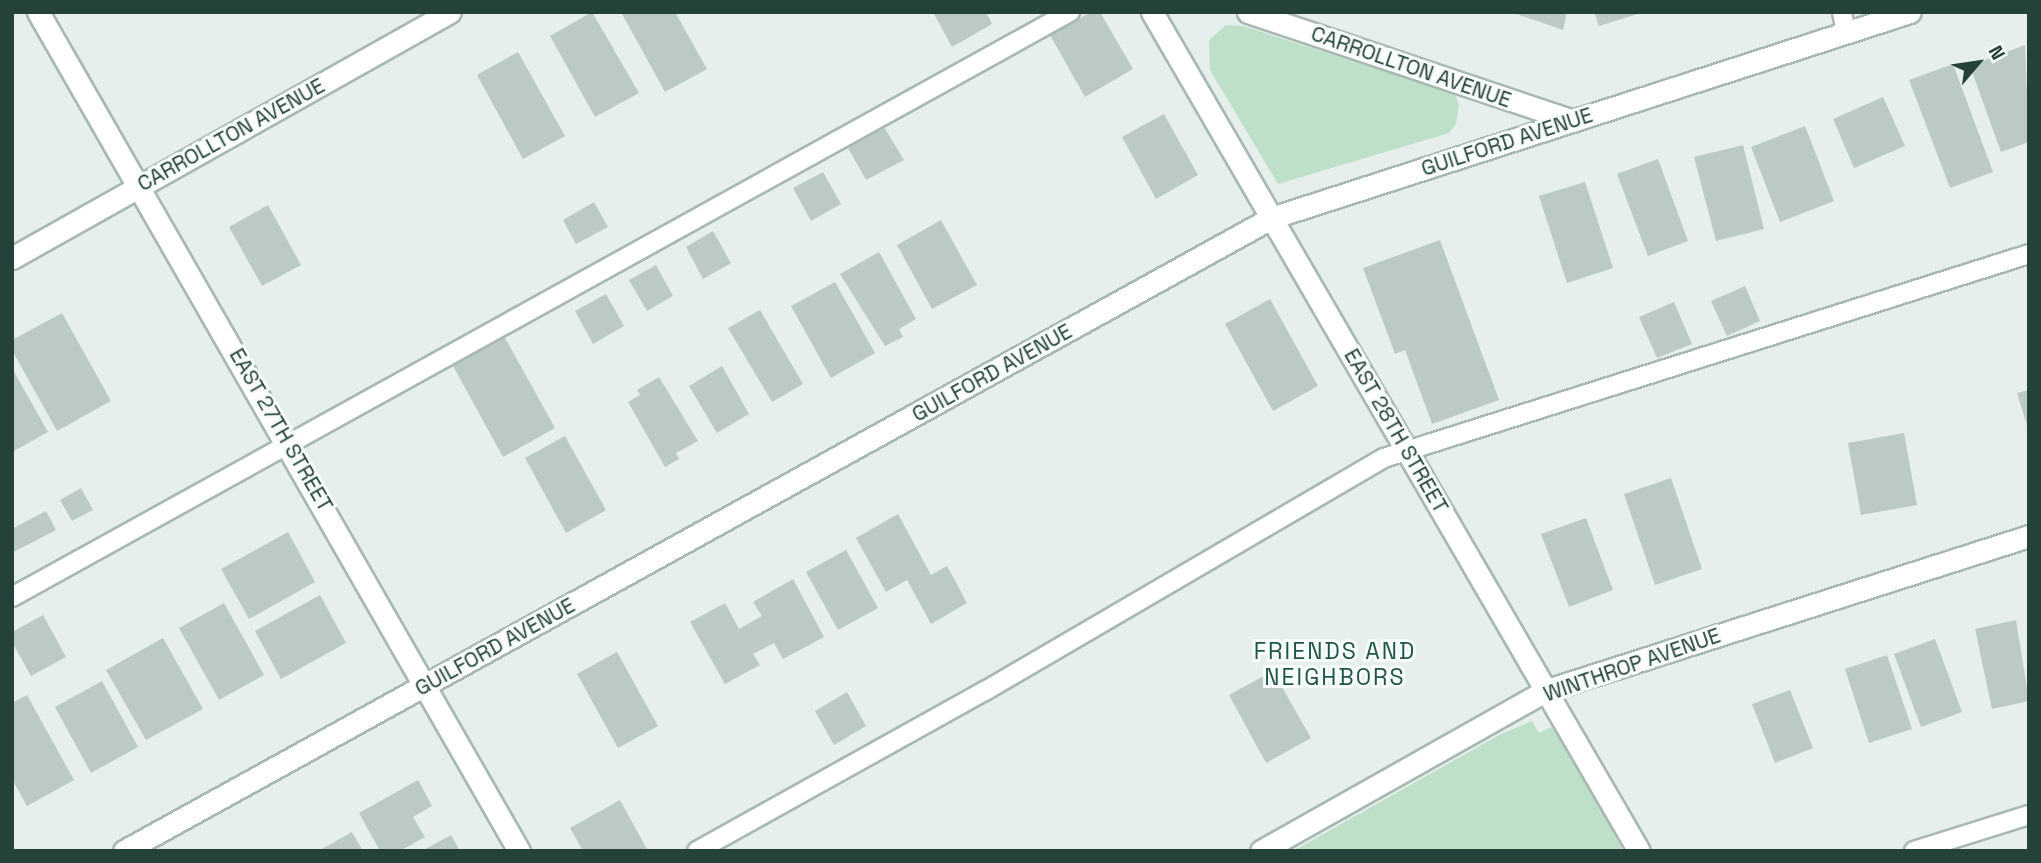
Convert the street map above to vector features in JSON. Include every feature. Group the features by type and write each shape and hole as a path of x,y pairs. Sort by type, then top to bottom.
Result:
{"street":[{"name":"EAST 27TH STREET","path":"38,12 141,186 519,851"},
{"name":"CARROLLTON AVENUE","path":"12,258 450,12"},
{"name":"EAST 28TH STREET","path":"1152,12 1548,690 1639,851"},
{"name":"CARROLLTON AVENUE","path":"1248,12 1573,121"},
{"name":"GUILFORD AVENUE","path":"124,851 1271,218 1573,121 1844,22 1910,12"},
{"name":"WINTHROP AVENUE","path":"1261,851 1548,690 2029,536"}],"lane":[{"path":"12,597 1070,12"},
{"path":"697,851 985,691 1384,458 2029,254"},
{"path":"1914,851 2029,815"}],"green space":[{"path":"1226,25 1243,26 1455,94 1459,104 1456,124 1449,133 1278,184 1210,70 1209,40"},
{"path":"1532,721 1539,733 1551,727 1564,741 1623,851 1293,851 1501,734"}],"building":[{"path":"592,12 639,93 595,117 550,36"},
{"path":"621,12 675,12 707,69 665,92"},
{"path":"933,12 986,12 992,24 952,47"},
{"path":"1091,12 1100,12 1133,69 1085,97 1050,35"},
{"path":"1511,12 1567,12 1563,30"},
{"path":"1594,12 1641,12 1641,13 1599,26"},
{"path":"2025,45 2029,142 2001,152 1970,66"},
{"path":"518,52 565,136 523,159 477,75"},
{"path":"1953,64 1993,172 1950,188 1909,80"},
{"path":"1883,97 1905,146 1854,168 1833,119"},
{"path":"1164,114 1198,175 1156,199 1122,137"},
{"path":"1805,126 1834,201 1780,222 1751,147"},
{"path":"884,127 904,160 866,180 848,148"},
{"path":"1743,145 1764,229 1716,241 1694,157"},
{"path":"1658,159 1688,241 1648,256 1617,174"},
{"path":"823,172 841,204 811,221 793,188"},
{"path":"1585,182 1613,268 1567,283 1539,196"},
{"path":"594,202 608,227 576,244 563,220"},
{"path":"268,205 301,265 262,286 229,227"},
{"path":"941,220 977,285 932,309 897,245"},
{"path":"713,231 731,263 703,279 686,247"},
{"path":"1440,240 1499,400 1432,424 1405,350 1395,354 1363,268"},
{"path":"879,252 916,319 899,329 903,337 885,346 840,274"},
{"path":"656,265 673,296 647,311 629,280"},
{"path":"835,282 875,353 831,378 791,306"},
{"path":"1745,286 1760,321 1727,336 1711,301"},
{"path":"606,294 624,326 593,344 575,311"},
{"path":"1270,299 1318,386 1273,411 1225,324"},
{"path":"1674,302 1692,344 1657,358 1639,317"},
{"path":"760,310 803,384 772,402 728,328"},
{"path":"62,313 111,401 57,431 12,350 12,340"},
{"path":"504,336 555,428 503,457 452,364"},
{"path":"722,366 749,414 717,433 689,386"},
{"path":"12,368 48,432 12,452"},
{"path":"659,377 698,441 676,453 679,459 665,467 628,402 640,395 637,390"},
{"path":"2029,390 2029,429 2028,429 2017,393"},
{"path":"1904,433 1917,505 1861,515 1848,443"},
{"path":"565,436 606,510 566,533 525,458"},
{"path":"1671,478 1702,569 1655,585 1624,494"},
{"path":"81,488 93,510 72,521 60,500"},
{"path":"46,511 56,530 12,553 12,529"},
{"path":"898,514 931,575 947,566 967,603 931,624 907,580 886,592 856,538"},
{"path":"1586,518 1613,590 1569,607 1541,534"},
{"path":"288,532 315,582 249,619 221,569"},
{"path":"846,550 878,608 838,630 806,572"},
{"path":"793,579 824,637 783,659 774,643 753,654 760,665 725,684 690,622 725,603 739,629 762,616 753,602"},
{"path":"320,595 346,643 281,679 255,631"},
{"path":"224,603 264,675 219,700 179,628"},
{"path":"43,615 66,657 31,676 12,642 12,632"},
{"path":"2016,620 2029,701 1992,709 1975,629"},
{"path":"163,638 203,709 146,740 106,670"},
{"path":"1935,639 1962,712 1921,727 1894,654"},
{"path":"617,652 658,726 618,748 577,674"},
{"path":"1887,655 1912,729 1869,743 1845,669"},
{"path":"1273,671 1311,738 1266,763 1229,695"},
{"path":"102,681 138,747 91,773 55,707"},
{"path":"1790,690 1813,748 1775,763 1752,704"},
{"path":"847,692 866,726 834,745 815,711"},
{"path":"27,695 74,780 27,806 12,779 12,703"},
{"path":"418,780 432,806 413,817 425,837 400,851 380,851 359,813"},
{"path":"620,800 648,851 583,851 570,828"},
{"path":"352,832 363,851 318,851"},
{"path":"451,835 460,851 422,851"}],"district":[{"name":"FRIENDS AND NEIGHBORS","path":"1335,664"}]}
